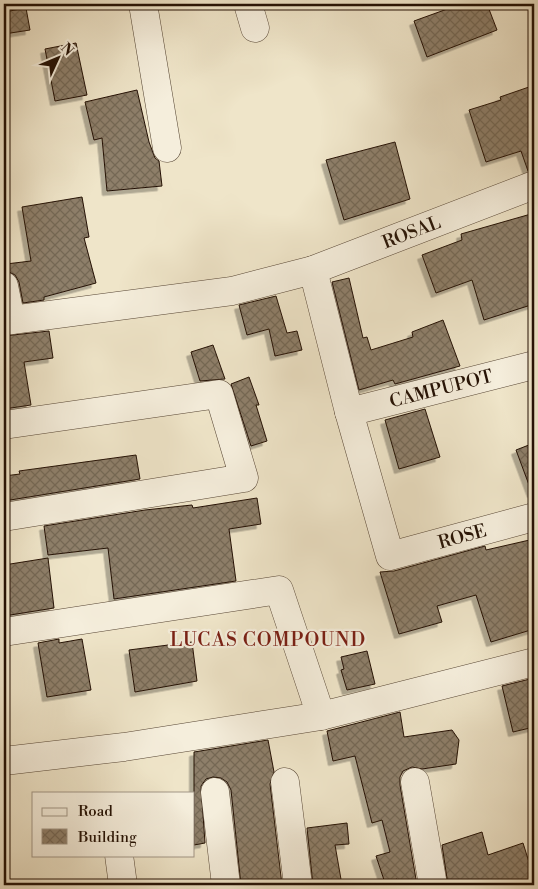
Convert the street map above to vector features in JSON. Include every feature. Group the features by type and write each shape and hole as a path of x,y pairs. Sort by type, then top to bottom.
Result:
{"street":[{"path":"143,4 166,148"},
{"name":"ROSAL","path":"7,320 232,291 286,278 313,270 534,185"},
{"path":"313,270 349,412"},
{"path":"4,286 7,320"},
{"name":"CAMPUPOT","path":"349,412 534,365"},
{"path":"4,424 219,394 244,478 4,517"},
{"name":"ROSE","path":"349,412 390,556 534,517"},
{"path":"4,632 280,590 321,716"},
{"path":"4,761 124,747 321,716 534,662"},
{"path":"285,782 298,885"},
{"path":"415,782 434,885"},
{"path":"215,792 226,885"},
{"path":"119,856 123,885"}],"building":[{"path":"448,4 487,4 497,30 427,57 414,21 450,8"},
{"path":"26,8 30,30 4,34 4,12"},
{"path":"76,43 87,95 55,101 45,49"},
{"path":"529,87 534,100 534,170 528,171 521,151 486,162 469,110 501,100 500,97"},
{"path":"137,90 149,142 155,158 159,161 162,186 107,191 102,138 94,140 85,102"},
{"path":"395,142 410,199 344,220 326,160"},
{"path":"82,197 89,237 84,238 96,283 44,297 44,300 23,303 19,282 15,275 7,271 6,264 31,261 22,207"},
{"path":"531,214 534,227 534,304 484,320 472,280 436,293 422,255 462,240 461,234"},
{"path":"349,278 363,338 367,337 371,350 413,337 412,332 443,320 460,366 395,384 393,380 359,390 332,282"},
{"path":"276,296 287,333 297,331 302,350 275,356 269,329 247,335 239,305"},
{"path":"49,331 53,358 24,362 31,405 4,409 4,336"},
{"path":"213,345 225,379 200,381 191,352"},
{"path":"249,377 259,405 256,405 267,441 251,446 231,384"},
{"path":"425,409 440,457 399,469 385,420"},
{"path":"534,443 534,493 532,493 516,450"},
{"path":"136,455 140,479 4,501 4,476 20,474 19,471"},
{"path":"257,498 261,524 229,529 236,581 114,599 108,548 48,555 44,526 145,510 192,505 193,508"},
{"path":"534,539 534,629 491,642 476,595 437,606 442,622 399,634 380,572 394,571 485,546 486,550"},
{"path":"48,558 54,608 4,616 4,565"},
{"path":"59,639 59,643 82,639 91,690 47,697 38,643"},
{"path":"192,642 197,681 135,692 129,650"},
{"path":"367,651 375,684 347,690 341,670 344,669 341,657"},
{"path":"534,678 534,727 513,732 502,686"},
{"path":"400,712 404,737 452,730 459,740 456,764 422,769 412,767 403,771 400,777 417,885 399,885 397,879 385,883 376,856 390,852 382,820 372,823 355,756 333,761 327,731"},
{"path":"268,740 274,772 270,784 282,885 241,885 231,790 227,782 221,778 213,777 206,779 201,786 205,843 195,845 194,752"},
{"path":"347,823 349,844 335,845 342,885 313,885 307,828"},
{"path":"482,832 488,855 523,843 534,878 534,885 448,885 442,845"}],"district":[{"name":"LUCAS COMPOUND","path":"268,640"}]}
